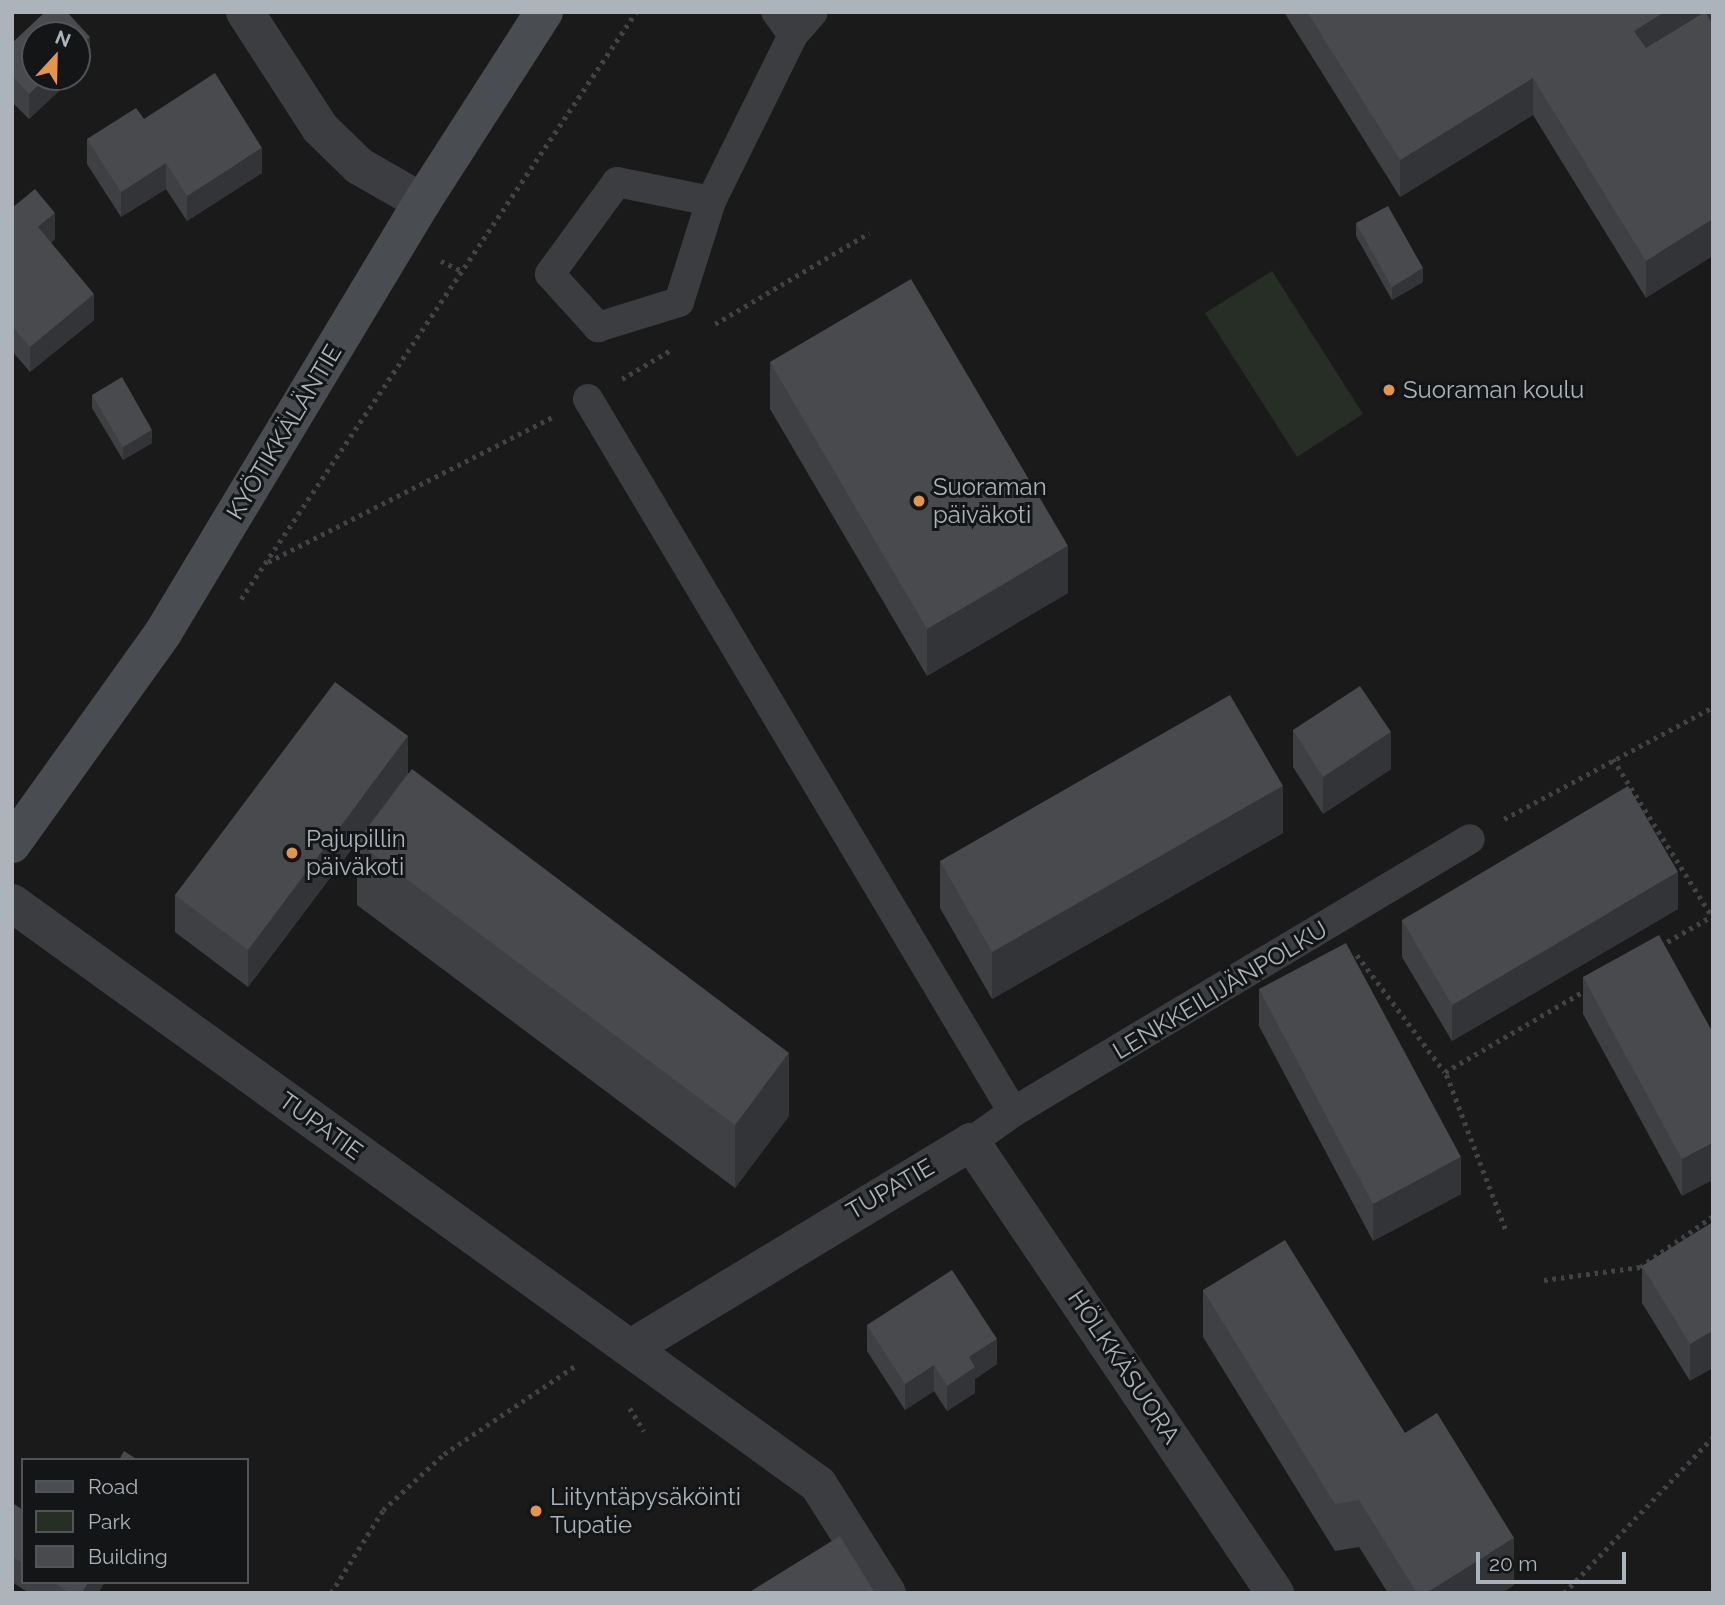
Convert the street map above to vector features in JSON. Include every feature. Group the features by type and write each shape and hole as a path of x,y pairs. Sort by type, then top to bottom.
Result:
{"main road":[{"name":"KYÖTIKKÄLÄNTIE","path":"12,844 163,633 422,202 544,12"}],"street":[{"path":"245,12 320,128 359,166 422,202"},
{"name":"TUPATIE","path":"12,903 818,1484 887,1593"},
{"name":"TUPATIE","path":"622,1341 971,1142"},
{"name":"HÖLKKÄSUORA","path":"971,1142 1275,1593"}],"lane":[{"path":"711,201 617,182 550,274 598,327 679,302 711,201 785,24 813,12"},
{"path":"588,399 1013,1112"},
{"name":"LENKKEILIJÄNPOLKU","path":"971,1142 1013,1112 1470,839"}],"path":[{"path":"235,607 636,12"},
{"path":"1470,839 1713,707"},
{"path":"1613,759 1712,917 1654,950"},
{"path":"1333,923 1445,1072 1505,1229"},
{"path":"1445,1072 1596,984"},
{"path":"1544,1280 1640,1267 1713,1216"},
{"path":"331,1593 383,1510 434,1463 591,1355 622,1341"},
{"path":"1564,1593 1713,1437"}],"green space":[{"path":"1272,271 1363,414 1297,457 1205,313"}],"building":[{"path":"45,12 67,12 75,21 35,21"},
{"path":"1307,12 1664,12 1634,31 1646,48 1705,12 1713,25 1713,219 1646,261 1533,78 1400,160"},
{"path":"21,35 21,86 12,76 12,43"},
{"path":"215,73 262,148 187,196 166,163 121,192 87,139 136,108 144,119"},
{"path":"35,189 55,213 38,227 94,294 30,347 12,326 12,208"},
{"path":"1388,206 1423,268 1392,287 1356,223"},
{"name":"Suoraman päiväkoti","path":"911,279 1068,546 927,629 770,362"},
{"path":"122,377 152,430 123,447 92,395"},
{"name":"Pajupillin päiväkoti","path":"335,682 408,736 248,950 175,895"},
{"path":"1360,686 1391,732 1323,777 1293,730"},
{"path":"1230,695 1283,786 992,952 940,861"},
{"path":"412,769 789,1053 735,1125 357,842"},
{"path":"1628,786 1678,872 1452,1005 1402,920"},
{"path":"1659,935 1713,1033 1713,1143 1682,1159 1583,977"},
{"path":"1346,943 1461,1157 1373,1204 1259,989"},
{"path":"1713,1222 1713,1331 1690,1344 1642,1266"},
{"path":"1285,1240 1405,1433 1437,1413 1514,1538 1426,1593 1417,1593 1359,1500 1335,1504 1203,1290"},
{"path":"952,1270 997,1339 969,1357 975,1367 947,1386 934,1365 905,1384 867,1325"},
{"path":"124,1451 135,1458 120,1458"},
{"path":"14,1504 21,1509 21,1562 12,1557"},
{"path":"840,1536 875,1593 748,1593"},
{"path":"56,1584 87,1584 82,1593 69,1593"}],"place":[{"name":"Suoraman koulu","path":"1389,390"},
{"name":"Suoraman päiväkoti","path":"919,501"},
{"name":"Pajupillin päiväkoti","path":"292,853"},
{"name":"Liityntäpysäköinti Tupatie","path":"536,1511"}]}
